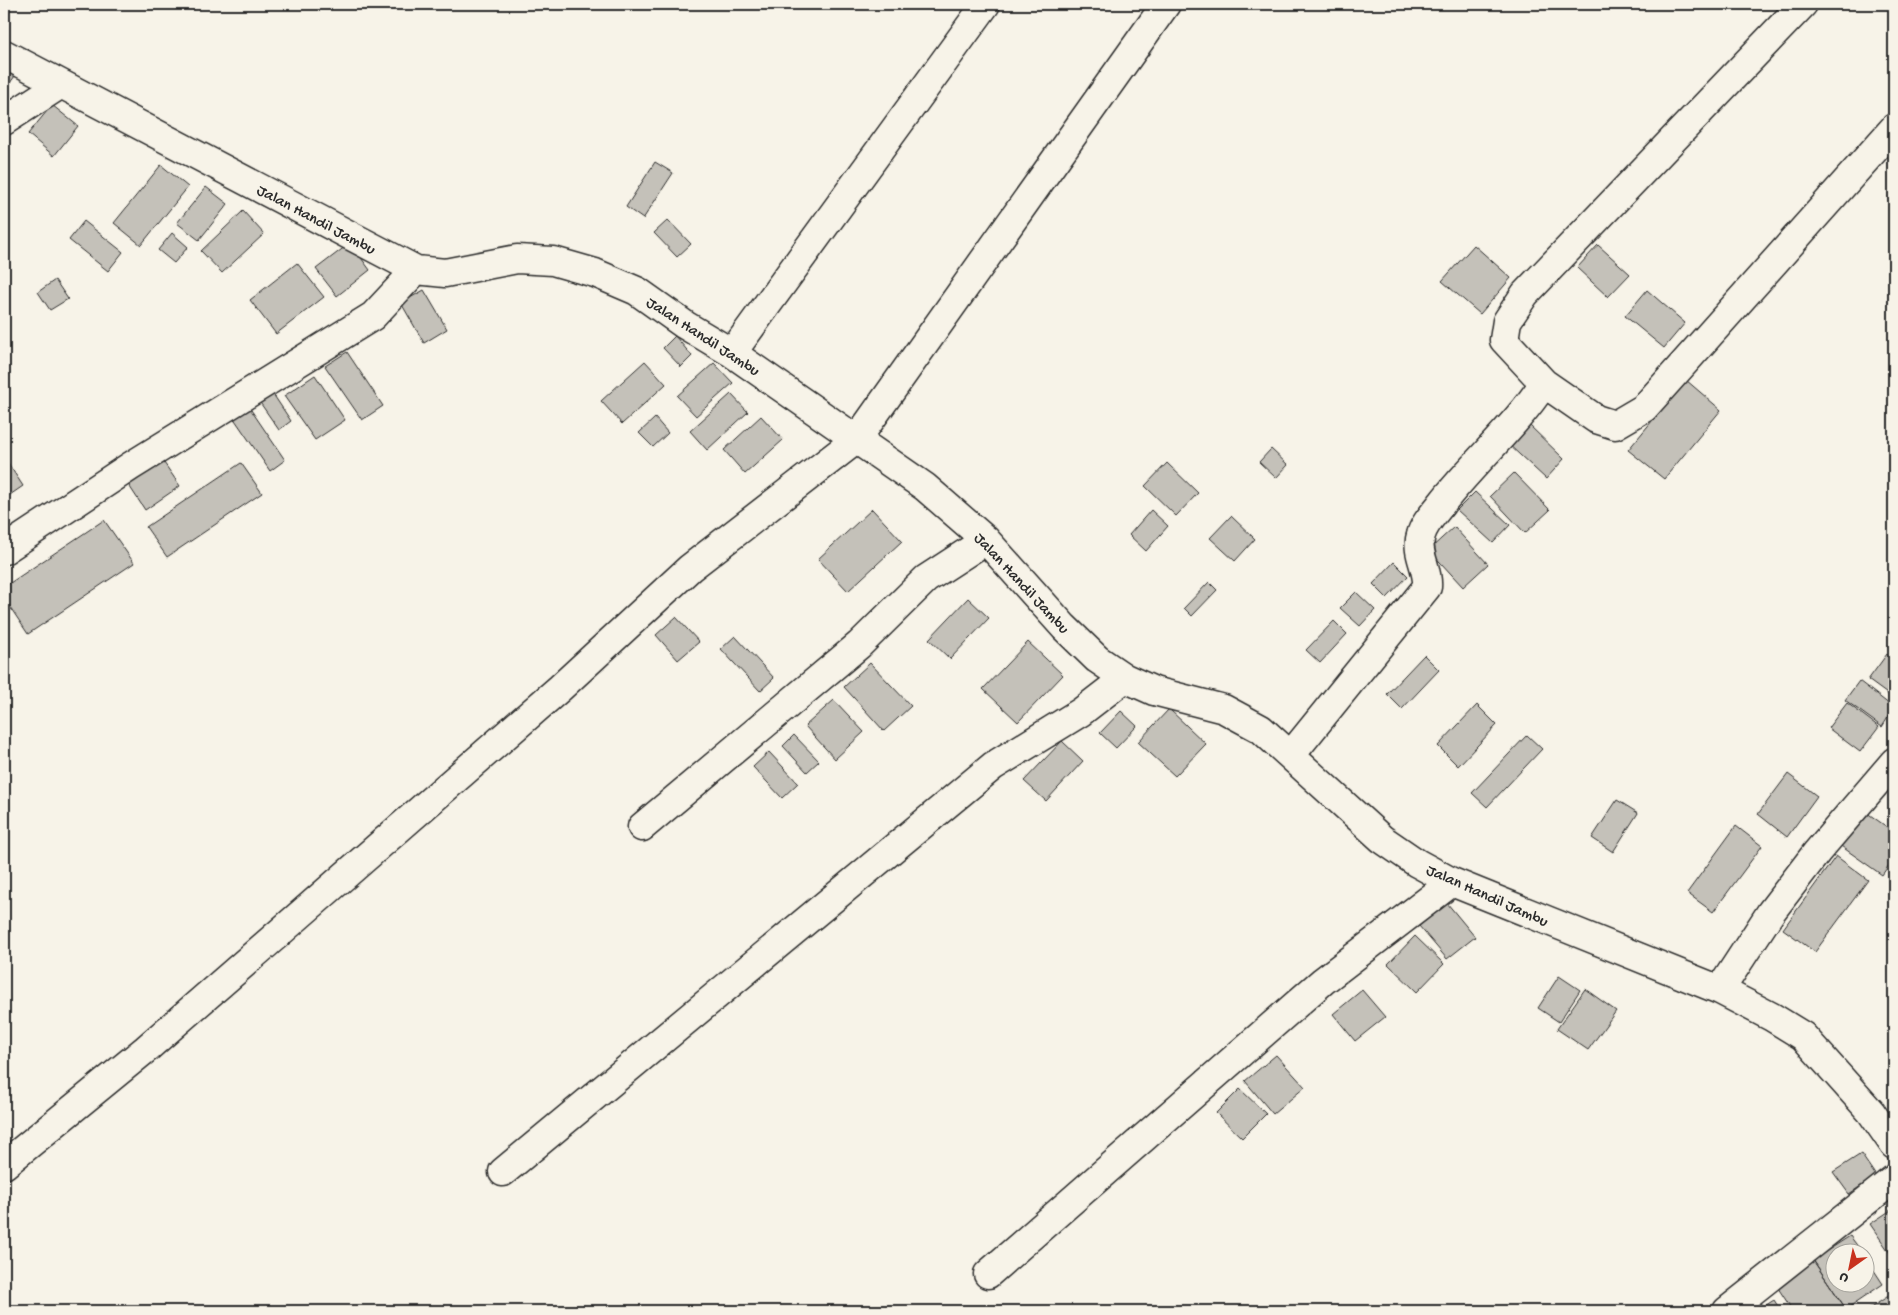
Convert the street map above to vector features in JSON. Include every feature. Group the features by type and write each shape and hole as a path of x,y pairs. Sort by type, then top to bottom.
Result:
{"street":[{"path":"732,353 986,4"},
{"path":"4,1165 161,1036 560,688 690,568 857,439 1166,4"},
{"path":"1803,4 1525,294 1507,321 1504,340 1544,383 1596,419 1615,425 1644,408 1894,128"},
{"name":"Jalan Handil Jambu","path":"4,54 416,270 445,273 517,259 553,261 595,274 637,291 685,325 732,353 925,487 986,540 1064,627 1097,659 1125,678 1154,690 1224,709 1261,729 1382,838 1417,862 1452,882 1720,990 1803,1036 1871,1112 1894,1145"},
{"path":"4,121 62,84"},
{"path":"4,550 131,466 372,316 416,270"},
{"path":"1290,755 1427,587 1428,578 1420,550 1420,536 1424,527 1461,479 1533,400 1544,383"},
{"path":"642,827 859,645 926,579 986,540"},
{"path":"503,1172 993,766 1081,712 1125,678"},
{"path":"1720,990 1777,905 1817,852 1894,762"},
{"path":"988,1274 1323,981 1452,882"},
{"path":"1727,1311 1894,1179"}],"building":[{"path":"4,67 15,76 4,91"},
{"path":"52,105 78,126 54,156 28,134"},
{"path":"655,162 673,173 643,219 626,207"},
{"path":"161,165 188,187 141,245 114,223"},
{"path":"206,187 228,204 199,240 177,223"},
{"path":"243,211 264,234 222,273 201,251"},
{"path":"668,220 691,244 677,257 654,233"},
{"path":"84,221 123,252 108,271 69,240"},
{"path":"172,233 188,247 174,263 158,250"},
{"path":"350,243 370,270 337,296 316,269"},
{"path":"1474,245 1511,278 1480,314 1442,281"},
{"path":"1598,245 1630,274 1608,297 1577,268"},
{"path":"297,263 324,297 276,334 250,300"},
{"path":"55,280 68,299 50,310 38,292"},
{"path":"424,290 447,329 424,343 401,303"},
{"path":"1647,290 1685,323 1664,348 1625,316"},
{"path":"675,336 692,356 681,367 663,348"},
{"path":"347,352 383,406 362,420 325,366"},
{"path":"645,361 666,384 622,424 601,401"},
{"path":"714,363 733,383 696,416 677,396"},
{"path":"315,375 345,420 315,440 284,396"},
{"path":"1686,380 1721,410 1664,479 1628,450"},
{"path":"267,385 291,421 279,430 254,394"},
{"path":"731,394 748,412 707,450 690,431"},
{"path":"249,407 285,460 270,471 233,417"},
{"path":"761,416 783,440 745,474 724,450"},
{"path":"655,418 668,433 653,447 639,433"},
{"path":"1527,423 1564,459 1546,479 1507,443"},
{"path":"1271,449 1288,465 1276,478 1259,462"},
{"path":"4,457 23,486 4,499"},
{"path":"162,460 180,486 145,510 128,484"},
{"path":"241,463 262,493 167,557 146,527"},
{"path":"1167,463 1198,493 1176,516 1145,486"},
{"path":"1514,473 1550,510 1525,533 1490,496"},
{"path":"1475,492 1510,525 1493,543 1457,510"},
{"path":"872,509 902,541 848,591 818,559"},
{"path":"1151,510 1168,526 1146,551 1129,535"},
{"path":"1231,516 1255,539 1235,561 1210,538"},
{"path":"104,520 134,563 28,634 4,598 4,587"},
{"path":"1454,527 1488,564 1463,587 1429,550"},
{"path":"1394,562 1408,576 1387,598 1373,584"},
{"path":"1209,582 1217,590 1192,616 1184,608"},
{"path":"1356,592 1375,610 1360,626 1340,608"},
{"path":"968,598 989,618 950,659 929,639"},
{"path":"676,617 699,642 678,660 656,635"},
{"path":"1334,621 1347,634 1320,663 1306,650"},
{"path":"735,636 774,678 760,691 721,649"},
{"path":"1028,642 1063,675 1018,722 983,689"},
{"path":"1887,654 1894,660 1894,699 1868,680"},
{"path":"1424,655 1439,670 1402,709 1387,694"},
{"path":"870,663 911,706 884,731 844,687"},
{"path":"1859,681 1894,708 1882,727 1845,700"},
{"path":"834,700 864,732 835,759 805,726"},
{"path":"1847,703 1879,727 1860,752 1828,728"},
{"path":"1477,705 1497,725 1458,766 1438,746"},
{"path":"1169,709 1206,744 1175,776 1138,742"},
{"path":"1121,711 1137,726 1116,748 1100,733"},
{"path":"794,735 819,761 807,772 783,746"},
{"path":"1527,735 1542,749 1487,807 1472,793"},
{"path":"1062,741 1083,761 1046,801 1024,781"},
{"path":"769,752 798,783 782,798 753,767"},
{"path":"1788,774 1817,796 1787,837 1758,814"},
{"path":"1617,800 1638,813 1613,852 1592,838"},
{"path":"1863,810 1894,832 1894,858 1882,875 1838,844"},
{"path":"1736,826 1762,846 1713,912 1687,893"},
{"path":"1836,856 1868,880 1815,952 1783,929"},
{"path":"1447,903 1475,937 1447,959 1419,926"},
{"path":"1415,936 1444,964 1417,992 1388,964"},
{"path":"1559,976 1580,990 1559,1022 1538,1008"},
{"path":"1585,989 1616,1011 1588,1050 1557,1029"},
{"path":"1362,990 1385,1017 1355,1041 1333,1014"},
{"path":"1276,1055 1305,1087 1273,1114 1245,1081"},
{"path":"1240,1089 1266,1114 1242,1138 1216,1113"},
{"path":"1861,1154 1876,1176 1849,1194 1833,1172"},
{"path":"1894,1208 1894,1255 1892,1256 1870,1224"},
{"path":"1850,1236 1854,1242 1841,1242"},
{"path":"1826,1252 1826,1279 1813,1260"},
{"path":"1813,1260 1826,1279 1826,1292 1835,1292 1846,1309 1843,1311 1793,1311 1776,1285"},
{"path":"1876,1273 1883,1284 1876,1289"},
{"path":"1835,1292 1871,1292 1846,1309"},
{"path":"1893,1293 1894,1311 1866,1311"},
{"path":"1774,1300 1781,1311 1757,1311"}]}
